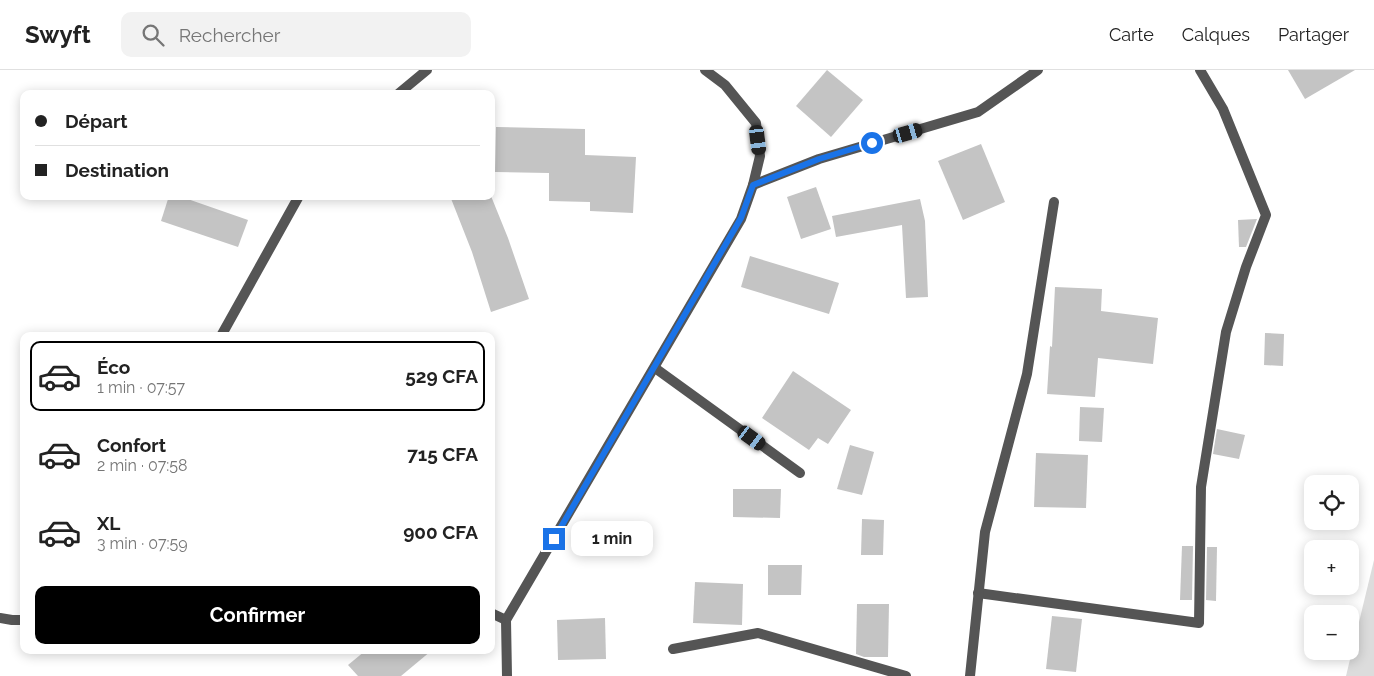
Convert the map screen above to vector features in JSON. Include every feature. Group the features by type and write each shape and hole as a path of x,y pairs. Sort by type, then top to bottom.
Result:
{"street":[{"path":"403,90 427,70"},
{"path":"507,676 506,620 741,218 753,185 760,156 756,123 725,86 705,70"},
{"path":"753,185 819,159 978,112 1038,70"},
{"path":"978,593 1199,624 1202,487 1225,342 1246,267 1266,215 1224,109 1200,70"},
{"path":"223,332 297,200"},
{"path":"970,676 985,532 1027,374 1054,202"},
{"path":"655,368 800,473"},
{"path":"495,614 506,620"},
{"path":"0,618 20,620"},
{"path":"673,649 758,633 906,676"}],"shaded area":[{"path":"1374,560 1374,676 1346,676 1350,660 1359,660 1359,622"}],"building":[{"path":"827,70 863,100 831,137 796,106"},
{"path":"1288,70 1355,70 1305,99"},
{"path":"496,127 585,129 585,155 636,157 633,213 590,211 590,202 549,201 549,173 495,172"},
{"path":"981,144 1005,202 963,220 938,161"},
{"path":"816,187 831,229 801,239 787,197"},
{"path":"920,199 925,221 928,297 906,298 902,225 836,237 832,216"},
{"path":"168,200 190,200 248,220 238,247 161,221"},
{"path":"452,200 493,200 529,299 491,312 472,252"},
{"path":"1257,219 1246,247 1239,247 1238,220"},
{"path":"750,256 839,283 829,314 741,287"},
{"path":"1055,287 1102,289 1101,311 1158,318 1153,364 1098,358 1095,397 1047,394"},
{"path":"1265,333 1284,334 1283,366 1264,365"},
{"path":"793,371 851,410 828,444 818,438 809,450 762,418"},
{"path":"1080,407 1104,408 1102,442 1079,441"},
{"path":"1217,429 1245,435 1239,459 1213,454"},
{"path":"850,445 874,452 862,495 837,489"},
{"path":"1036,453 1088,455 1086,508 1034,507"},
{"path":"733,489 781,489 780,518 733,517"},
{"path":"862,519 884,520 883,555 861,555"},
{"path":"1182,546 1193,546 1192,600 1180,600"},
{"path":"1207,547 1217,547 1216,601 1206,600"},
{"path":"768,565 802,565 801,595 768,595"},
{"path":"695,582 743,584 742,625 693,623"},
{"path":"857,604 889,604 888,657 864,657 856,654"},
{"path":"1052,616 1082,619 1076,672 1046,669"},
{"path":"605,618 606,659 558,660 557,620"},
{"path":"361,654 427,654 401,676 358,676 348,665"}],"route":[{"path":"554,539 741,218 753,185 819,159 872,143"}]}
